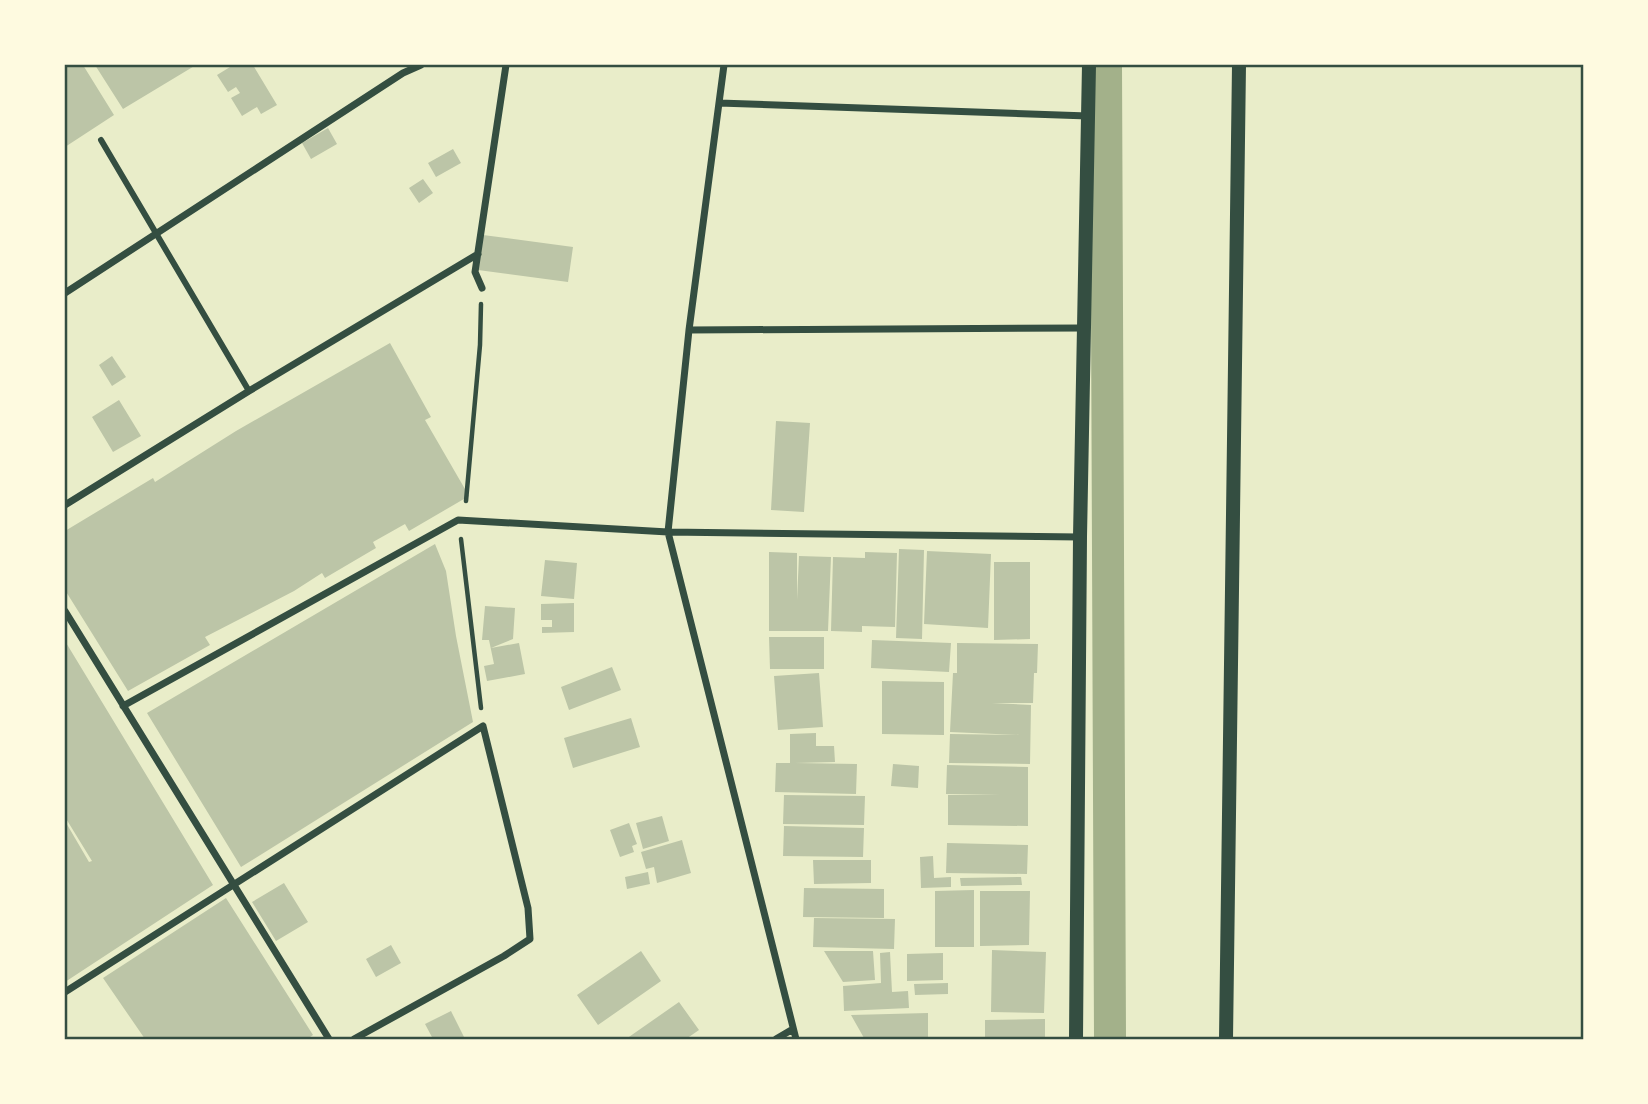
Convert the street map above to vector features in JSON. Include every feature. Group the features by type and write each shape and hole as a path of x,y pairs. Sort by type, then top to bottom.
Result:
{"main road":[{"path":"1076,1039 1080,537 1089,65"},
{"path":"1226,1039 1238,65"}],"street":[{"path":"65,293 403,73 421,65"},
{"path":"482,288 475,272 506,65"},
{"path":"724,65 689,330 668,532 796,1039"},
{"path":"719,103 1088,116"},
{"path":"102,140 249,391"},
{"path":"65,505 478,254"},
{"path":"689,330 1085,328"},
{"path":"123,706 458,520 668,532 1080,537"},
{"path":"65,611 329,1039"},
{"path":"65,992 484,726 528,908 530,939 354,1039"},
{"path":"776,1039 793,1029"}],"path":[{"path":"482,288 470,464 465,510 458,520 484,726"}],"building":[{"path":"65,65 83,65 114,115 65,147"},
{"path":"95,65 196,65 123,109"},
{"path":"228,65 253,65 277,105 261,114 257,107 242,116 231,98 240,93 236,87 228,92 217,75 230,67"},
{"path":"328,128 337,144 311,159 302,143"},
{"path":"453,149 461,163 436,177 428,163"},
{"path":"423,179 433,193 419,203 409,188"},
{"path":"483,235 573,247 568,282 478,270"},
{"path":"390,343 431,417 425,420 469,496 409,531 405,524 373,542 376,548 325,578 322,573 294,591 205,637 210,645 128,691 65,590 65,531 153,478 155,482 236,431"},
{"path":"112,356 126,377 112,386 99,365"},
{"path":"119,400 141,436 113,452 92,417"},
{"path":"776,421 810,423 804,512 771,510"},
{"path":"435,544 446,571 473,722 241,867 147,713"},
{"path":"899,549 924,550 922,639 896,638"},
{"path":"927,551 991,554 988,628 924,624"},
{"path":"769,552 797,553 797,600 799,556 831,557 828,631 769,631"},
{"path":"865,552 897,553 895,627 862,626 862,632 831,631 833,557 865,558"},
{"path":"545,560 577,563 574,599 541,596"},
{"path":"994,562 1030,562 1030,639 994,640"},
{"path":"574,603 574,632 542,633 542,627 552,627 552,620 541,620 541,604"},
{"path":"485,606 515,608 513,639 491,648 519,643 525,674 487,681 484,666 494,664 489,640 482,640"},
{"path":"769,637 824,637 824,669 770,669"},
{"path":"872,640 951,643 949,672 871,668"},
{"path":"65,641 213,885 65,982 65,821 89,862 92,861 65,817"},
{"path":"957,643 1038,644 1033,703 992,703 1031,705 1030,764 949,763 950,734 1020,735 950,732 953,673 957,673"},
{"path":"612,667 621,690 569,710 561,687"},
{"path":"819,673 823,727 778,730 774,676"},
{"path":"882,681 944,682 944,735 882,734"},
{"path":"631,718 640,747 573,768 564,738"},
{"path":"816,733 816,746 834,746 835,762 795,763 857,764 856,794 775,792 776,763 790,763 790,734"},
{"path":"893,764 919,766 918,788 891,786"},
{"path":"947,765 1028,767 1028,826 948,825 948,795 1000,795 946,794"},
{"path":"784,795 865,796 864,825 783,824"},
{"path":"662,816 669,841 643,849 636,823"},
{"path":"629,823 637,844 632,846 634,852 620,857 610,830"},
{"path":"784,826 864,828 863,857 783,856"},
{"path":"682,840 691,873 657,883 654,867 646,869 641,852"},
{"path":"947,843 1028,845 1027,874 946,873"},
{"path":"933,856 934,878 951,877 951,887 921,888 920,857"},
{"path":"813,860 871,860 871,883 814,884"},
{"path":"648,872 650,884 627,889 625,877"},
{"path":"1021,877 1022,885 961,886 960,878"},
{"path":"284,883 308,922 276,941 252,902"},
{"path":"804,888 884,889 884,918 803,917"},
{"path":"974,890 974,947 935,947 935,891"},
{"path":"980,891 1030,891 1029,945 980,946"},
{"path":"226,898 313,1035 307,1039 145,1039 103,978"},
{"path":"814,918 895,919 894,949 813,947"},
{"path":"391,945 401,963 376,977 366,959"},
{"path":"992,950 1046,952 1044,1013 991,1012"},
{"path":"641,951 661,981 598,1025 577,995"},
{"path":"824,951 873,951 875,980 843,982"},
{"path":"890,952 892,992 908,991 909,1008 844,1011 843,986 881,983 880,953"},
{"path":"943,953 943,980 907,981 907,954"},
{"path":"948,983 948,994 915,995 914,984"},
{"path":"679,1002 699,1030 686,1039 626,1039"},
{"path":"451,1011 465,1039 433,1039 425,1024"},
{"path":"928,1013 928,1037 864,1038 851,1015"},
{"path":"1045,1019 1045,1039 985,1039 985,1020"}],"waterway":[{"path":"1106,65 1110,1039"}]}
